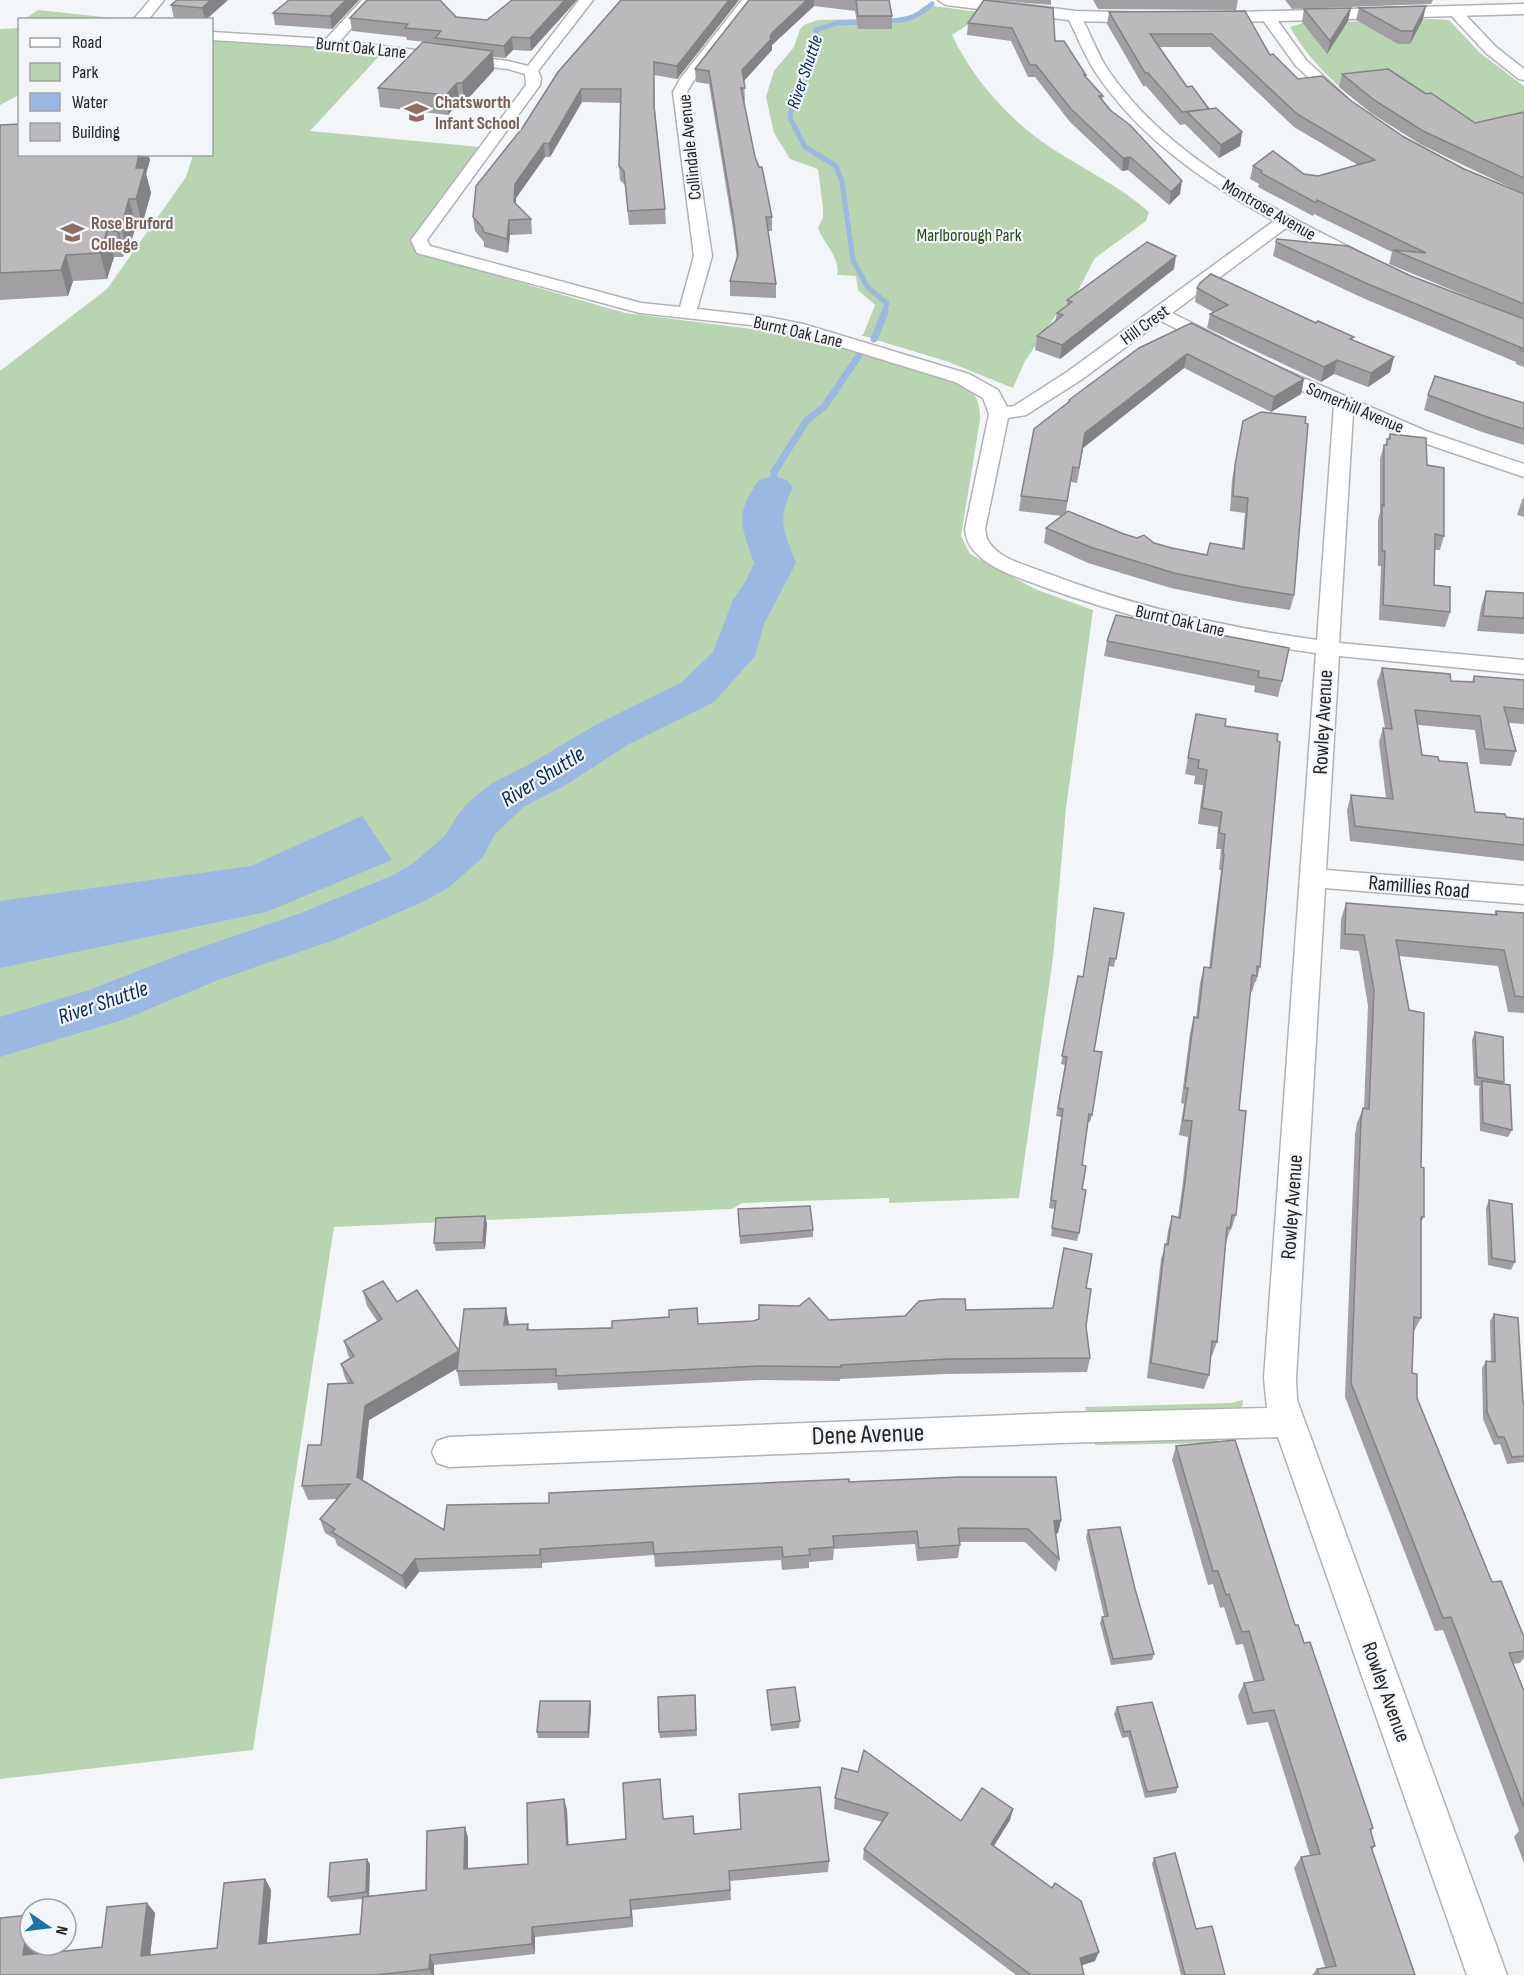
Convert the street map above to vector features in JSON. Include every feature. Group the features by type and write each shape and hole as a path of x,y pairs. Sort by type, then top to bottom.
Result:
{"street":[{"path":"142,18 157,0"},
{"path":"328,44 370,0"},
{"path":"531,71 586,0"},
{"name":"Collindale Avenue","path":"687,314 703,256 680,92 685,82 749,0"},
{"path":"946,0 1074,16 1170,18"},
{"path":"1190,18 1524,9"},
{"path":"1454,11 1491,50 1524,76"},
{"name":"Montrose Avenue","path":"1074,16 1103,73 1140,118 1210,176 1285,221 1370,264"},
{"path":"1267,16 1301,63 1350,108"},
{"name":"Burnt Oak Lane","path":"213,36 328,44 508,65 531,71 534,78 533,85 426,229 419,240 422,247 427,251 627,305 768,322 803,329 943,371 972,383 991,394 999,414 975,529 977,541 983,549 1017,568 1107,603 1206,629 1328,648 1524,666"},
{"name":"Hill Crest","path":"999,414 1019,411 1032,404 1161,314 1285,221"},
{"path":"1161,314 1230,349"},
{"name":"Somerhill Avenue","path":"1250,359 1344,404 1445,445 1524,471"},
{"name":"Rowley Avenue","path":"1344,404 1280,1378 1281,1400 1487,1975"},
{"name":"Ramillies Road","path":"1314,878 1524,895"},
{"name":"Dene Avenue","path":"449,1452 1060,1428 1288,1422"}],"green space":[{"name":"Marlborough Park","path":"926,5 986,13 952,35 982,84 1008,113 1037,138 1115,187 1149,212 1146,221 1095,258 1072,302 1056,315 1025,361 1013,388 946,361 860,335 863,335 875,305 858,290 856,276 837,275 838,269 834,257 818,228 823,217 823,208 818,169 790,159 774,133 766,97 774,71 794,47 800,29 804,25 818,20 904,18 913,15"},
{"path":"38,10 113,18 26,18"},
{"path":"1449,20 1480,53 1524,86 1524,193 1426,146 1362,105 1334,82 1310,56 1290,27 1303,23"},
{"path":"18,28 18,96 0,105 0,29"},
{"path":"213,41 381,54 310,131 480,147 411,243 419,253 625,313 801,335 941,377 970,391 978,402 980,420 961,536 970,554 1035,589 1093,610 1066,808 1053,958 1019,1198 889,1203 889,1198 742,1203 732,1209 334,1227 253,1750 0,1779 0,371 107,289 186,177 193,156 213,156"},
{"path":"1243,1400 1242,1407 1086,1413 1085,1407 1231,1403"},
{"path":"1217,1438 1218,1443 1095,1445 1094,1440"}],"water":[{"path":"362,816 392,860 266,912 0,968 0,901 251,866"}],"building":[{"path":"177,0 211,0 202,8 171,5"},
{"path":"289,0 346,0 330,16 273,13"},
{"path":"367,0 440,0 456,17 487,20 512,0 565,0 530,38 512,37 504,46 435,38 441,31 405,28 408,24 350,18"},
{"path":"621,0 729,0 677,66 654,62 654,106 665,209 628,211 624,171 619,166 621,89 581,89 549,144 544,143 515,184 514,202 531,219 509,220 507,239 483,232 483,228 473,217 476,186 523,127 558,72"},
{"path":"749,0 807,0 772,33 770,37 772,38 742,70 745,88 741,88 755,157 759,167 762,167 772,217 766,217 776,284 730,281 738,255 733,215 709,71 695,69"},
{"path":"856,0 889,0 892,16 858,16"},
{"path":"984,0 1053,8 1055,41 1064,41 1086,75 1084,75 1103,96 1099,96 1110,110 1130,125 1182,181 1171,192 1130,157 1123,158 1071,109 1036,65 1030,65 1012,28 968,23"},
{"path":"1426,6 1413,31 1401,31 1359,8"},
{"path":"1351,8 1330,41 1304,9"},
{"path":"1245,11 1270,55 1273,54 1298,79 1322,76 1350,100 1404,137 1464,169 1524,194 1524,304 1393,250 1426,253 1317,200 1316,203 1261,173 1262,171 1253,166 1273,151 1304,174 1318,176 1375,160 1297,114 1212,34 1150,34 1187,87 1192,86 1209,109 1182,112 1148,73 1145,73 1109,12"},
{"path":"423,42 493,51 462,83 457,83 446,95 378,88"},
{"path":"1388,69 1426,94 1431,93 1475,123 1524,112 1524,178 1423,131 1374,100 1342,74"},
{"path":"1216,108 1242,132 1221,145 1187,112"},
{"path":"18,124 18,156 139,156 136,168 145,168 136,199 129,199 121,227 118,227 117,231 107,231 100,253 66,255 61,270 0,273 0,125"},
{"path":"1277,239 1348,246 1411,276 1524,319 1524,351 1520,350 1522,348 1368,284 1276,242"},
{"path":"1147,242 1176,256 1062,345 1037,336 1063,315 1057,313 1072,302 1067,300"},
{"path":"1211,274 1394,357 1371,373 1337,360 1324,367 1210,314 1228,305 1197,288"},
{"path":"1191,323 1304,379 1274,397 1187,354 1085,433 1079,468 1073,467 1067,501 1021,496 1034,429 1139,348"},
{"path":"1435,376 1524,403 1524,429 1428,395"},
{"path":"1261,412 1306,417 1305,423 1308,424 1294,595 1174,573 1090,547 1046,528 1068,511 1124,534 1137,538 1144,535 1154,543 1172,548 1207,555 1210,543 1244,549 1248,498 1233,496 1235,465 1243,421"},
{"path":"1390,434 1426,438 1427,465 1444,468 1444,536 1435,534 1434,585 1450,587 1450,612 1383,605 1384,445 1387,445"},
{"path":"1486,591 1524,593 1524,618 1483,616"},
{"path":"1116,615 1289,648 1282,681 1258,677 1259,671 1107,641"},
{"path":"1382,668 1450,674 1451,681 1474,682 1474,676 1524,680 1524,709 1504,707 1516,751 1485,749 1480,716 1415,710 1422,755 1438,757 1439,761 1467,763 1475,812 1505,814 1506,817 1524,819 1524,845 1355,826 1351,795 1393,799 1383,728 1392,729"},
{"path":"1196,714 1226,719 1225,726 1278,734 1277,741 1280,742 1260,967 1257,966 1257,976 1252,975 1239,1110 1246,1111 1236,1215 1232,1215 1230,1228 1227,1227 1217,1342 1212,1341 1209,1375 1151,1363 1165,1244 1168,1245 1172,1216 1180,1218 1192,1121 1183,1120 1188,1088 1185,1088 1194,1017 1198,1018 1204,967 1211,968 1224,854 1225,834 1219,833 1222,812 1202,808 1207,770 1198,768 1199,760 1188,758"},
{"path":"1346,903 1497,915 1496,911 1524,913 1524,997 1515,996 1504,950 1396,940 1409,1010 1424,1013 1421,1167 1424,1168 1424,1217 1421,1217 1421,1318 1414,1317 1412,1373 1417,1374 1417,1398 1492,1582 1501,1581 1524,1637 1524,1651 1509,1653 1524,1691 1524,1807 1451,1617 1443,1618 1351,1383 1361,1119 1363,1108 1369,1109 1374,990 1364,935 1345,934"},
{"path":"1094,908 1124,913 1116,959 1110,958 1094,1051 1102,1052 1092,1115 1089,1114 1082,1165 1086,1166 1082,1189 1086,1190 1079,1233 1052,1228 1056,1201 1051,1200 1063,1109 1058,1108 1067,1057 1062,1056 1078,976 1083,977"},
{"path":"1475,1032 1503,1037 1504,1082 1477,1077"},
{"path":"1482,1081 1510,1085 1512,1130 1483,1123"},
{"path":"1489,1200 1512,1204 1515,1262 1492,1258"},
{"path":"810,1206 813,1230 740,1236 738,1209"},
{"path":"485,1216 483,1242 434,1243 436,1218"},
{"path":"1064,1248 1092,1254 1086,1288 1091,1289 1086,1326 1090,1358 948,1359 841,1365 841,1367 760,1366 556,1376 556,1369 457,1371 464,1309 506,1308 504,1325 528,1324 527,1330 612,1328 612,1321 669,1317 669,1310 697,1308 698,1324 753,1321 759,1319 759,1305 799,1306 809,1298 829,1320 905,1316 919,1301 941,1299 965,1299 966,1310 1053,1308"},
{"path":"383,1281 397,1302 417,1290 459,1351 365,1406 357,1477 444,1530 447,1505 549,1503 549,1493 849,1479 849,1482 960,1477 1056,1477 1061,1520 1054,1521 1059,1559 1028,1529 960,1528 958,1529 960,1545 919,1548 917,1531 833,1536 834,1547 809,1549 810,1555 783,1557 782,1547 654,1554 653,1542 540,1549 540,1555 415,1559 402,1576 332,1532 335,1529 320,1519 350,1484 302,1486 308,1445 321,1445 328,1384 353,1383 341,1364 354,1356 344,1341 382,1319 363,1291"},
{"path":"1494,1314 1518,1318 1524,1405 1524,1456 1512,1457 1504,1437 1498,1437 1487,1412 1486,1361 1495,1362"},
{"path":"1235,1440 1295,1625 1298,1625 1304,1643 1310,1642 1373,1828 1370,1829 1375,1846 1371,1847 1415,1975 1319,1975 1317,1969 1336,1966 1301,1857 1320,1854 1274,1710 1253,1713 1244,1683 1264,1680 1249,1631 1242,1632 1229,1594 1226,1595 1218,1571 1213,1571 1176,1446"},
{"path":"1120,1527 1154,1654 1113,1659 1102,1617 1108,1616 1088,1530"},
{"path":"795,1687 800,1721 771,1725 767,1690"},
{"path":"695,1695 696,1730 659,1732 658,1697"},
{"path":"540,1701 590,1701 588,1732 537,1732"},
{"path":"1152,1702 1178,1787 1147,1792 1130,1731 1124,1732 1117,1707"},
{"path":"864,1750 961,1821 982,1788 1013,1809 991,1844 1052,1888 1055,1883 1081,1901 1099,1952 1080,1958 1084,1975 1031,1975 864,1849 888,1813 835,1798 842,1768 858,1772"},
{"path":"660,1779 663,1819 693,1816 694,1834 741,1829 739,1794 820,1787 829,1861 729,1871 730,1890 630,1900 631,1917 532,1927 532,1944 430,1955 429,1969 375,1975 0,1975 0,1918 18,1916 18,1957 78,1957 78,1950 102,1947 107,1907 147,1903 141,1956 217,1948 224,1883 265,1879 259,1944 360,1934 363,1897 426,1890 427,1831 465,1827 464,1869 528,1864 527,1803 564,1799 567,1845 626,1839 623,1783"},
{"path":"1175,1853 1196,1929 1212,1926 1225,1975 1185,1975 1154,1858"},
{"path":"367,1859 366,1892 328,1897 330,1863"}],"waterway":[{"name":"River Shuttle","path":"881,22 908,18 932,4"},
{"name":"River Shuttle","path":"867,22 837,23 816,30 815,54 794,93 790,118 805,147 836,166 842,182 853,260 868,288 887,303 884,314"},
{"name":"River Shuttle","path":"874,339 885,312"},
{"name":"River Shuttle","path":"773,488 774,472 807,420 824,407 862,351"},
{"name":"River Shuttle","path":"0,1037 106,1005 200,967 319,926 409,888 430,876 465,846 474,827 487,812 508,795 547,775 613,734 698,692 733,656 743,624 775,563 761,523 764,504 773,488"}],"place":[{"name":"Chatsworth Infant School","path":"417,112"},
{"name":"Rose Bruford College","path":"73,233"}]}
